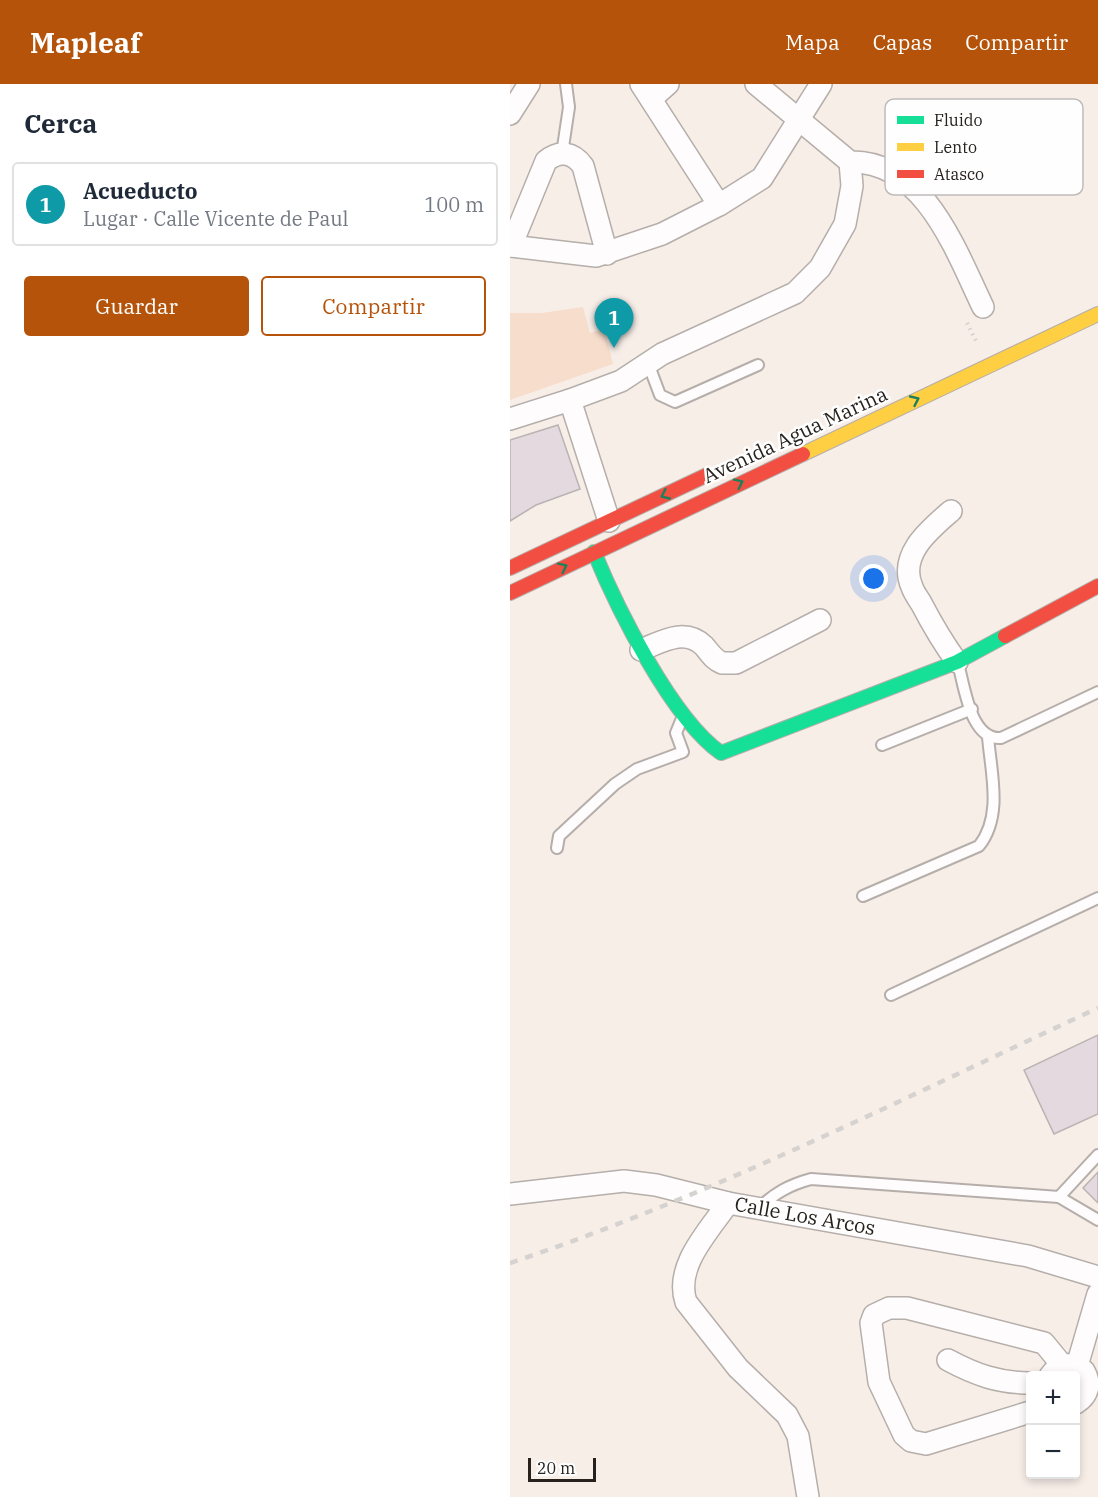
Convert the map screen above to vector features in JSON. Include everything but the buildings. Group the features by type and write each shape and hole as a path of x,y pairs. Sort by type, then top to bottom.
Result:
{"street":[{"path":"510,114 529,84"},
{"path":"668,84 646,92 718,205"},
{"path":"756,84 797,121 850,162 868,161 885,168"},
{"path":"607,254 583,166 573,155 552,156 542,168 510,246 589,257 607,254 662,234 718,205 762,178 821,84"},
{"path":"510,419 621,381 662,354 795,293 819,268 845,224 852,186 850,162"},
{"path":"919,195 946,233 983,307"},
{"name":"Avenida Agua Marina","path":"510,593 1098,314"},
{"path":"570,400 609,521"},
{"name":"Avenida Agua Marina","path":"510,568 716,471"},
{"path":"951,511 914,549 908,575 912,588 938,637 957,662"},
{"path":"594,552 610,593 641,650 708,744 721,753 957,662 1098,586"},
{"path":"641,650 674,637 685,637 703,645 715,660 722,663 736,663 820,620"},
{"name":"Calle Los Arcos","path":"510,1194 624,1181 656,1185 728,1203 1028,1256 1098,1276"},
{"path":"728,1203 685,1270 683,1292 686,1302 738,1368 787,1415 798,1436 808,1497"},
{"path":"1063,1369 1098,1294"},
{"path":"1026,1413 926,1444 911,1441 904,1435 879,1383 871,1323 874,1315 890,1308 907,1308 1044,1343 1063,1369 1088,1377 1087,1398"},
{"path":"948,1360 975,1374 1004,1383 1026,1383"}],"lane":[{"path":"562,154 569,107 566,84"},
{"path":"648,363 660,395 675,402 758,365"},
{"path":"957,662 979,728 988,737 1001,738 1098,692"},
{"path":"882,745 972,709"},
{"path":"557,848 559,836 615,783 637,769 683,752 675,733 684,713"},
{"path":"863,896 979,846 984,840 993,819 988,737"},
{"path":"891,995 1098,898"},
{"path":"1059,1197 1098,1155"},
{"path":"758,1208 776,1193 792,1184 811,1179 1059,1197 1098,1220"}],"path":[{"path":"983,307 964,317 988,365"}],"shaded area":[{"path":"583,307 590,333 604,329 613,364 510,400 510,313 542,313"}],"railway":[{"path":"510,1263 586,1236 734,1176 1098,1008"}],"traffic: fast":[{"path":"594,552 631,631 665,689 702,737 721,753 957,662 1005,636"}],"traffic: slow":[{"path":"803,454 1098,314"}],"traffic: jam":[{"path":"510,593 803,454"},
{"path":"510,568 707,475"},
{"path":"1005,636 1098,586"}],"place":[{"name":"Acueducto","path":"614,348"}]}
